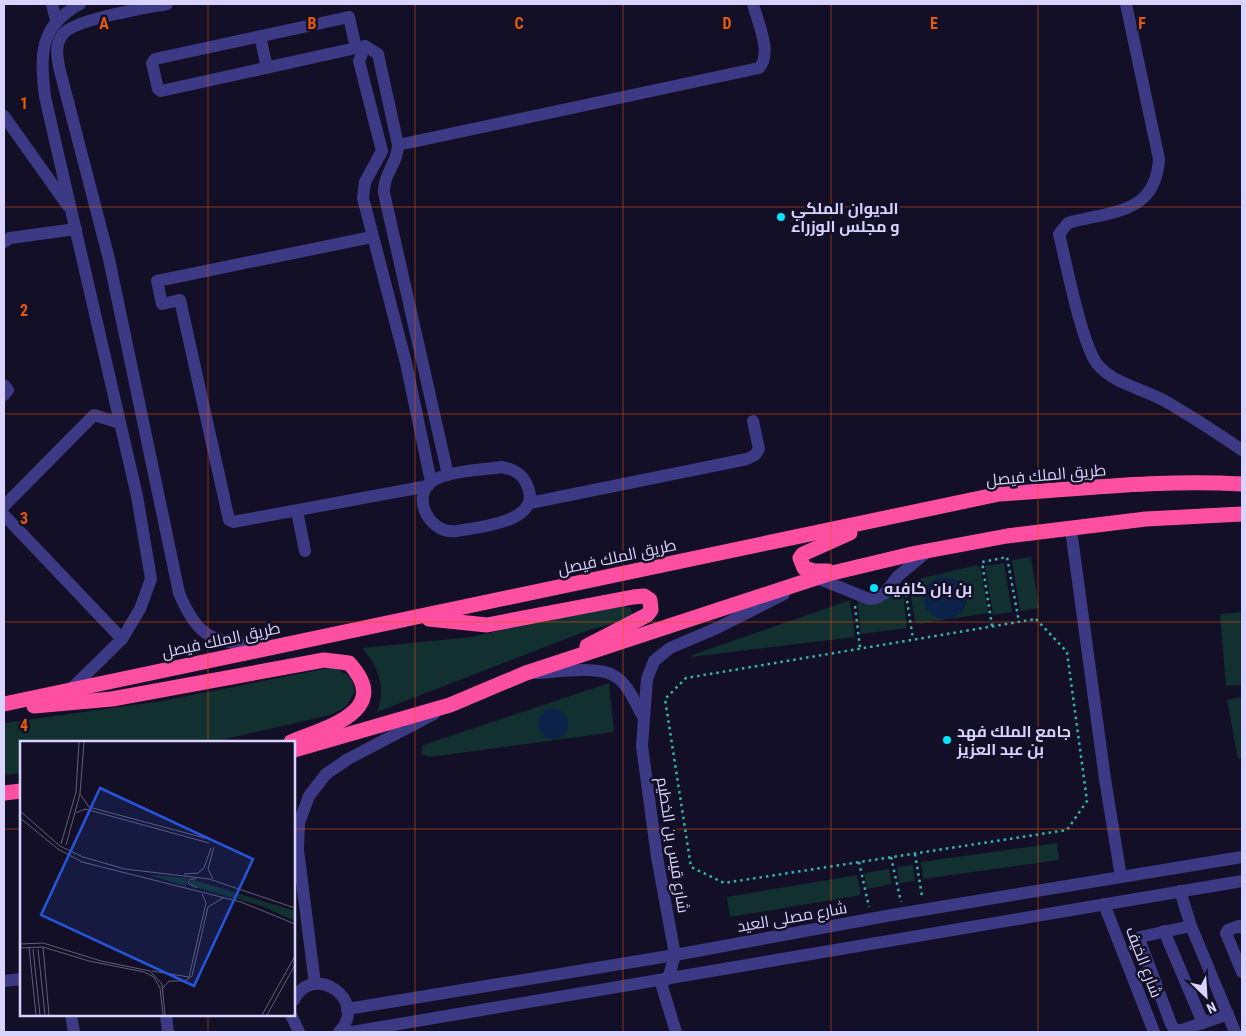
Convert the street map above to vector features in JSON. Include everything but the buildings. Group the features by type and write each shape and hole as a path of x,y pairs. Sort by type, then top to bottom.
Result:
{"highway":[{"name":"طريق الملك فيصل","path":"4,704 999,494 1148,484 1211,482 1242,484"},
{"path":"295,750 450,705 526,673 842,571 929,551 1007,536 1071,530 1146,519 1242,514"},
{"path":"842,571 814,571 804,568 800,558 803,554 862,528 903,515"},
{"path":"413,618 488,625 633,597 644,596 650,600 651,610 647,615 550,665"},
{"path":"4,709 112,699 324,660 349,663 358,673 365,691 361,706 348,718 293,741"},
{"path":"4,793 20,791"}],"street":[{"path":"52,4 56,21"},
{"path":"69,691 122,639 140,609 151,579 137,496 45,97 41,63 45,39 56,21 80,4"},
{"path":"167,4 82,23 64,33 56,48 59,67 109,259 179,593 188,615 202,633 222,640 262,649"},
{"path":"398,145 759,68 764,61 765,52 753,4"},
{"path":"1126,4 1159,159 1158,177 1152,190 1138,202 1116,212 1074,222 1062,228 1059,234 1074,296 1092,357 1099,366 1115,378 1164,400 1242,450"},
{"path":"448,475 384,193 383,183 398,152 398,145 378,54 360,47 161,91 158,89 152,63 154,59 349,17 360,47 359,61 382,144 382,151 365,182 363,198 406,363 429,484 424,498 429,521 438,529 451,532 514,518 530,503 747,459 755,455 759,448 753,420"},
{"path":"260,36 267,68"},
{"path":"4,116 72,212"},
{"path":"4,242 10,238 76,229"},
{"path":"372,237 157,281 162,304 180,300 227,517 232,522 297,511 429,484 448,475 501,467 512,469 526,483 531,494 530,503"},
{"path":"4,385 8,390 4,395"},
{"path":"4,506 94,415 120,423"},
{"path":"297,511 305,551"},
{"path":"4,515 122,639"},
{"path":"1071,530 1109,806 1121,877"},
{"path":"810,581 854,592 869,598 876,598 885,593 903,572 929,551"},
{"name":"شارع قيس بن الخطيم","path":"664,980 675,955 646,785 642,746 642,715 647,679 654,661 670,648 717,628 810,581"},
{"path":"526,673 600,671 614,675 623,684 642,715"},
{"path":"315,984 298,850 299,823 309,796 326,774 348,759 450,705"},
{"name":"شارع مصلى العيد","path":"347,1009 675,955 903,913 1241,857"},
{"path":"352,1032 1241,881"},
{"path":"1180,891 1191,926 1235,1032"},
{"name":"شارع الخيف","path":"1104,904 1154,1032"},
{"path":"1191,926 1140,937 1171,1024 1175,1030 1228,1014"},
{"path":"1242,928 1240,926 1228,930 1226,933 1242,972"},
{"path":"1164,931 1203,1023"},
{"path":"4,980 20,979"},
{"path":"664,980 676,1032"},
{"path":"295,993 315,984 333,987 340,993 347,1009 345,1024 339,1032"},
{"path":"71,1016 74,1032"},
{"path":"166,1016 168,1032"},
{"path":"291,1016 297,1031"}],"path":[{"path":"992,626 982,562 1007,557 1019,622"},
{"path":"903,572 913,640"},
{"path":"854,592 860,648"},
{"path":"1036,619 1067,652 1087,801 1067,830 724,883 691,867 665,699 686,678 992,626 1036,619"},
{"path":"915,854 925,910"},
{"path":"891,857 903,913"},
{"path":"859,862 871,919"}],"green space":[{"path":"1031,557 1039,608 1020,611 1012,560"},
{"path":"1004,563 1012,612 993,615 985,566"},
{"path":"977,565 981,570 988,613 918,624 915,621 909,587 911,583 923,578","holes":["928,585 964,587 966,601 962,611 954,616 944,618 934,615 927,609 924,599"]},
{"path":"902,585 907,628 861,634 857,599"},
{"path":"850,600 855,637 691,657 692,655"},
{"path":"624,606 631,608 632,615 627,620 589,630 377,712 380,703 381,686 373,662 362,648 471,637 575,614"},
{"path":"1242,612 1242,685 1226,686 1220,614"},
{"path":"334,667 351,677 355,691 346,707 330,715 216,741 20,741 20,773 4,775 4,723 162,701"},
{"path":"609,683 614,732 430,757 422,754 423,745","holes":["549,709 559,710 559,738 545,737 538,724 541,715"]},
{"path":"1242,697 1242,758 1238,759 1227,700"},
{"path":"1057,843 1059,860 923,879 921,862"},
{"path":"913,865 915,881 899,883 897,867"},
{"path":"889,869 892,884 867,889 864,873"},
{"path":"857,875 861,895 730,917 727,897"}],"water":[{"path":"949,577 957,580 963,586 966,598 963,610 957,616 941,619 933,616 927,610 924,594 927,586 933,580"},
{"path":"553,709 564,713 568,724 564,735 553,739 542,735 538,724 542,713"}],"place":[{"name":"الديوان الملكي و مجلس الوزراء","path":"781,217"},
{"name":"بن بان كافيه","path":"874,588"},
{"name":"جامع الملك فهد بن عبد العزيز","path":"947,740"}]}
